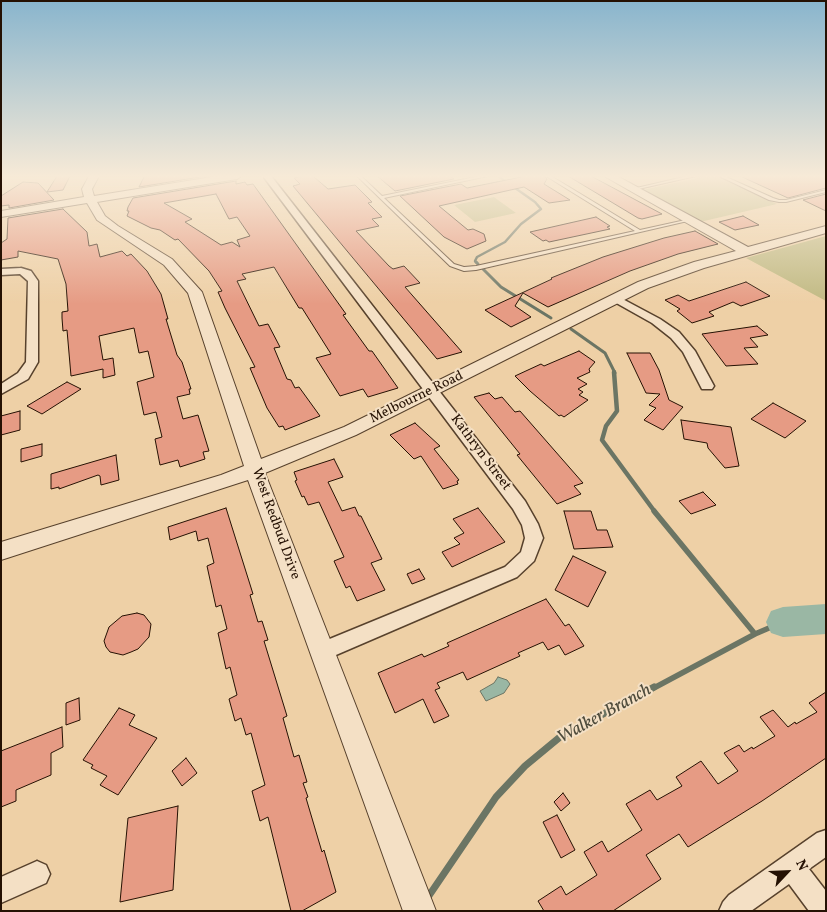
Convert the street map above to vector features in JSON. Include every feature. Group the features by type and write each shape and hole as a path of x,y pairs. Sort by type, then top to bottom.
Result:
{"street":[{"name":"West Redbud Drive","path":"102,219 168,262 195,292 255,469 420,911"},
{"name":"Kathryn Street","path":"300,219 519,505 530,524 534,538 528,556 511,572 322,652"},
{"path":"690,220 746,251"},
{"name":"Melbourne Road","path":"1,551 228,480 350,431 615,298 673,274 826,229"},
{"path":"1,272 21,271 32,277 33,296 32,362 23,376 1,390"},
{"path":"615,298 656,320 675,335 689,351 707,386"},
{"path":"732,911 738,904 792,868 826,842"},
{"path":"792,868 825,911"},
{"path":"1,890 37,874"}],"lane":[{"path":"404,219 452,265 464,269 476,268 690,220"},
{"path":"618,219 638,231"}],"shaded area":[{"path":"471,219 491,219 475,222"},
{"path":"694,219 715,219 700,222"},
{"path":"826,236 826,301 746,258"},
{"path":"498,677 507,680 510,684 504,693 486,701 480,691 494,683"}],"building":[{"path":"8,219 73,219 87,232 89,246 97,244 100,257 122,251 127,256 131,254 147,271 161,294 168,319 166,319 177,355 182,362 191,389 189,389 190,394 177,397 183,419 198,415 209,451 203,452 205,459 180,467 178,460 160,465 155,439 162,437 156,412 144,415 137,382 154,377 148,351 139,353 134,328 99,336 103,360 113,358 115,375 103,378 103,369 71,376 67,330 63,331 62,318 62,312 68,311 66,284 58,259 18,251 18,257 1,260 1,243 7,239"},
{"path":"132,219 191,219 185,222 221,245 232,242 240,247 237,240 250,236 238,219 278,219 346,314 343,315 398,388 368,397 363,389 340,396 316,358 331,354 302,308 299,308 274,267 242,274 246,279 237,281 259,326 268,324 280,347 274,348 287,379 291,380 295,388 299,387 320,416 285,430 283,426 279,427 267,408 250,368 255,367 218,292 222,291 209,271 178,239 175,240 160,230 151,228"},
{"path":"320,219 374,219 372,219 379,226 356,231 389,266 393,269 404,266 420,283 405,287 462,352 437,359"},
{"path":"424,219 454,219 468,230 473,229 484,234 486,241 467,249 444,237"},
{"path":"589,219 598,219 610,226 607,227 610,229 549,242 543,241 530,232"},
{"path":"733,219 748,219 759,225 735,230 719,222"},
{"path":"695,231 718,244 678,254 630,271 548,307 523,293 515,306 531,317 511,327 485,310 551,278 603,257 664,238"},
{"path":"746,282 770,296 741,306 733,302 709,312 714,316 692,323 677,311 680,309 665,300 678,295 689,301"},
{"path":"757,326 768,335 750,338 758,347 744,348 758,364 726,366 702,334"},
{"path":"579,351 595,362 589,369 590,372 577,378 587,384 578,389 583,392 579,395 588,400 564,417 559,416 515,376 541,364 544,366"},
{"path":"627,353 650,353 659,370 669,400 683,407 663,430 644,420 656,408 649,405 660,394 646,393"},
{"path":"67,382 81,389 42,414 27,406"},
{"path":"489,393 495,399 502,397 515,412 520,411 583,483 574,486 581,494 557,504 517,455 520,454 474,397"},
{"path":"773,403 806,421 785,438 751,419"},
{"path":"20,411 20,430 1,435 1,416"},
{"path":"681,420 731,427 739,466 725,468 708,448 707,443 684,439"},
{"path":"415,423 440,446 434,449 459,480 457,481 458,484 443,489 421,456 414,459 390,435"},
{"path":"42,444 42,456 21,462 21,449"},
{"path":"116,455 119,480 101,485 100,476 98,475 59,489 59,487 51,489 51,474"},
{"path":"334,459 343,477 328,482 342,511 355,507 382,559 371,563 385,590 357,601 350,586 346,588 334,561 344,557 319,502 308,505 295,481 297,480 294,472"},
{"path":"703,492 716,505 691,514 679,501"},
{"path":"226,508 253,594 250,595 258,622 262,621 268,640 264,641 287,716 283,718 294,757 299,755 307,782 303,783 308,797 306,798 336,892 302,911 291,911 268,817 260,821 252,791 265,785 251,733 246,735 241,718 235,721 229,699 237,695 230,667 226,669 218,633 227,629 221,605 216,607 207,566 214,563 208,538 198,541 196,531 170,540 168,527"},
{"path":"478,508 505,542 452,567 442,552 460,544 454,538 464,533 453,519"},
{"path":"564,511 591,511 597,530 607,530 613,547 574,549"},
{"path":"573,556 606,572 588,607 555,590"},
{"path":"419,569 425,579 412,584 407,574"},
{"path":"546,599 565,626 569,624 584,646 565,655 559,645 548,650 543,642 518,653 520,656 467,680 463,672 437,683 440,688 435,690 449,716 434,723 423,699 395,713 378,673 422,654 424,657 449,646 447,643"},
{"path":"137,613 144,615 151,624 149,637 138,649 131,652 123,655 110,652 104,641 109,627 122,616"},
{"path":"826,692 826,758 688,847 679,834 646,855 661,879 613,911 544,911 538,901 561,886 566,895 597,875 584,852 602,841 608,852 642,830 626,804 650,790 657,800 682,786 676,777 701,761 718,784 738,771 724,753 739,745 744,752 752,747 753,749 775,736 760,717 773,710 788,727 795,722 796,724 817,712 809,703"},
{"path":"79,698 80,720 66,725 66,703"},
{"path":"119,708 135,715 129,725 157,738 118,795 100,785 107,776 91,768 93,765 83,760"},
{"path":"62,727 63,747 51,753 51,775 16,790 16,801 1,807 1,751"},
{"path":"186,758 197,773 182,786 172,771"},
{"path":"563,793 570,803 561,811 554,802"},
{"path":"178,806 173,890 120,902 128,818"},
{"path":"557,815 575,850 561,858 543,822"}],"waterway":[{"path":"478,264 475,261 477,257 505,242 528,219"},
{"path":"483,269 501,287 551,318"},
{"path":"571,329 605,353 615,373"},
{"path":"614,372 617,411 606,426 602,440 655,512"},
{"path":"654,511 755,634"},
{"name":"Walker Branch","path":"783,622 826,619"},
{"name":"Walker Branch","path":"755,634 783,622"},
{"name":"Walker Branch","path":"652,689 755,634"},
{"name":"Walker Branch","path":"426,900 496,797 525,766 560,737 654,687"}]}
